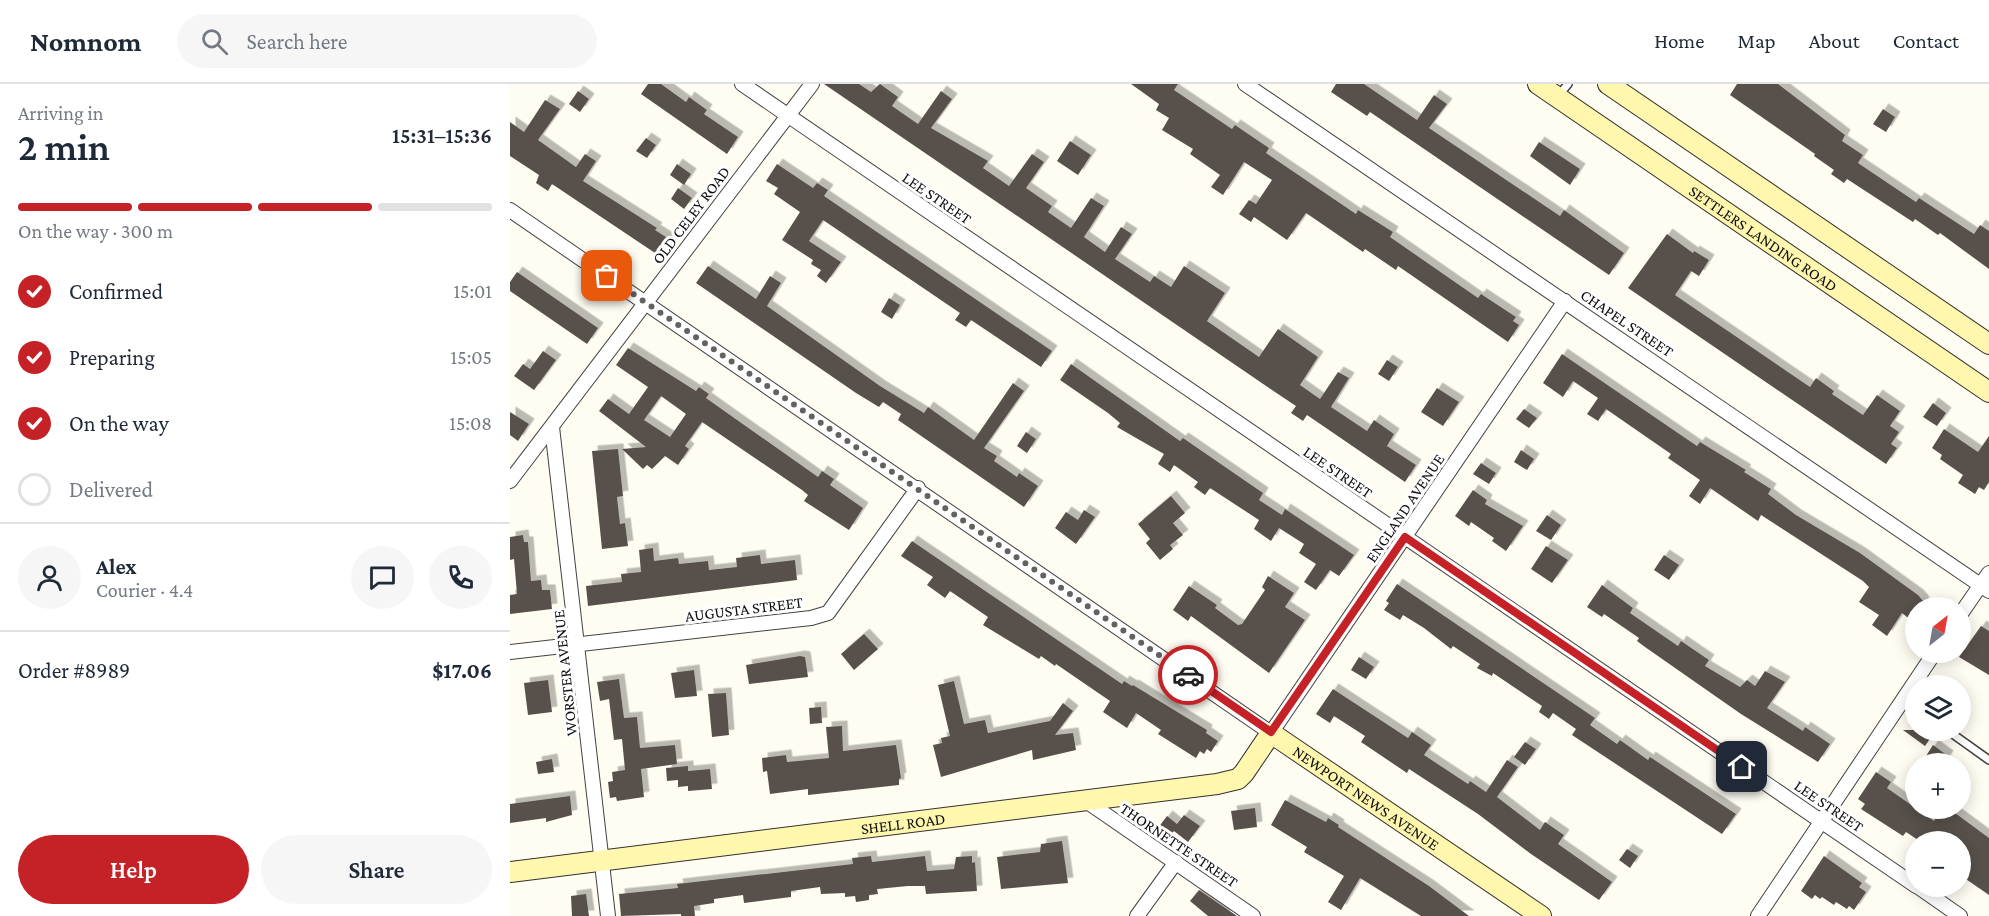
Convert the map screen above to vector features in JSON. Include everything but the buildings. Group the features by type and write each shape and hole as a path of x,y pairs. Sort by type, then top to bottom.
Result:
{"street":[{"name":"LEE STREET","path":"742,84 1905,878"},
{"name":"OLD CELEY ROAD","path":"510,481 812,84"},
{"name":"CHAPEL STREET","path":"1245,84 1985,588"},
{"name":"SETTLERS LANDING ROAD","path":"1538,84 1562,91 1989,392"},
{"path":"1608,84 1989,344"},
{"name":"NEWPORT NEWS AVENUE","path":"510,210 1541,916"},
{"name":"ENGLAND AVENUE","path":"1271,732 1565,301"},
{"name":"WORSTER AVENUE","path":"552,427 579,644 608,916"},
{"name":"AUGUSTA STREET","path":"510,652 811,618 828,613 918,488"},
{"path":"1971,603 1985,588 1989,573"},
{"path":"1758,916 1928,663"},
{"name":"SHELL ROAD","path":"510,872 1217,784 1238,779 1271,732"},
{"name":"THORNETTE STREET","path":"1086,801 1253,916"},
{"path":"1137,916 1176,862"},
{"name":"LEE STREET","path":"1932,897 1960,916"}],"lane":[{"path":"1962,741 1989,760"}],"way so far":[{"path":"607,276 1188,675"}],"route":[{"path":"1188,675 1271,732 1405,537 1742,767"}]}
